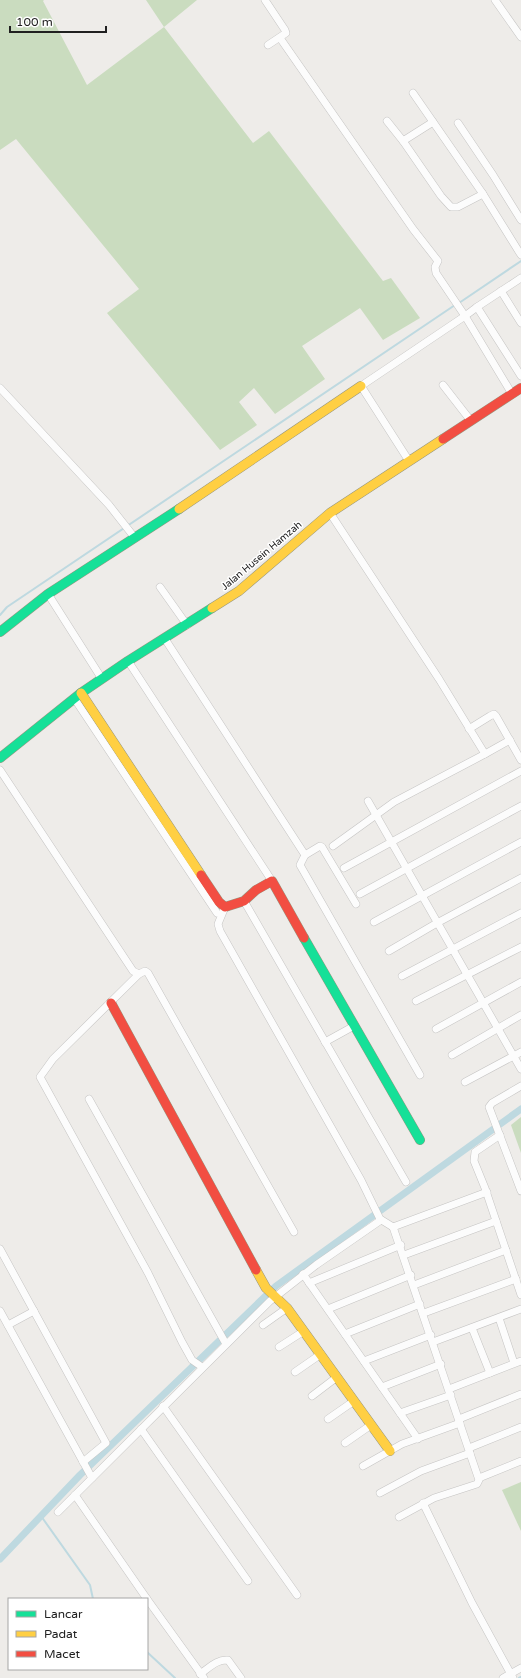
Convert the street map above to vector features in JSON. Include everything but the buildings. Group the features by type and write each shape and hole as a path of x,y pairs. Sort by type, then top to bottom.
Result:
{"street":[{"path":"265,0 286,33 268,45"},
{"path":"495,0 521,37"},
{"path":"280,38 413,229 438,261 435,267 436,273 464,315 512,394"},
{"path":"413,93 518,243 521,255"},
{"path":"387,121 451,207 458,207 483,194"},
{"path":"403,141 433,122"},
{"path":"458,123 521,220"},
{"path":"0,632 48,594 521,278"},
{"path":"501,291 521,323"},
{"path":"477,307 484,321 521,376"},
{"path":"472,328 484,321"},
{"path":"443,385 471,421"},
{"path":"361,386 408,461"},
{"path":"0,388 109,505 134,536"},
{"name":"Jalan Husein Hamzah","path":"0,758 78,696 102,679 239,591 330,513 521,388"},
{"path":"330,513 439,679 485,754"},
{"path":"160,586 187,625"},
{"path":"48,594 102,679"},
{"path":"165,639 305,855"},
{"path":"128,661 272,881 420,1140"},
{"path":"78,696 209,894 217,913"},
{"path":"469,729 494,714 521,760"},
{"path":"333,846 394,802 510,740"},
{"path":"0,770 133,971 139,974"},
{"path":"344,868 521,771"},
{"path":"368,801 390,842 521,1069"},
{"path":"360,894 521,806"},
{"path":"374,922 521,842"},
{"path":"356,904 322,847 320,846 305,855 300,866 420,1075"},
{"path":"388,951 437,922 521,878"},
{"path":"225,907 244,901 272,881"},
{"path":"209,894 225,907"},
{"path":"244,901 406,1182"},
{"path":"225,907 218,924 220,931 357,1173 375,1209 381,1219 393,1227 411,1275 479,1478 477,1484 423,1503 399,1517"},
{"path":"402,976 521,912"},
{"path":"416,1001 468,976 521,947"},
{"path":"202,1367 192,1360 148,1273 40,1080 42,1072 53,1059 139,974 145,971 148,973 294,1232"},
{"path":"436,1029 521,982"},
{"path":"111,1003 266,1288 287,1308 390,1452"},
{"path":"452,1055 521,1015"},
{"path":"324,1042 354,1026"},
{"path":"465,1082 521,1052"},
{"path":"521,1086 492,1103 489,1107 521,1191"},
{"path":"89,1099 226,1344"},
{"path":"499,1133 475,1152 474,1161 487,1192 521,1294"},
{"path":"393,1227 487,1192"},
{"path":"58,1512 91,1477 275,1296 303,1274 381,1219"},
{"path":"404,1255 496,1221"},
{"path":"310,1283 400,1245"},
{"path":"0,1248 106,1443 83,1464"},
{"path":"414,1285 506,1250"},
{"path":"303,1274 418,1438"},
{"path":"328,1309 411,1275"},
{"path":"424,1313 516,1279"},
{"path":"346,1334 420,1304"},
{"path":"263,1326 287,1308"},
{"path":"364,1361 432,1338 472,1328 521,1310"},
{"path":"0,1311 91,1477"},
{"path":"8,1325 34,1311"},
{"path":"400,1413 450,1392 490,1372 518,1362 499,1318"},
{"path":"472,1328 490,1372"},
{"path":"279,1346 304,1331"},
{"path":"295,1372 321,1354"},
{"path":"382,1387 441,1364"},
{"path":"312,1396 337,1377"},
{"path":"363,1466 418,1438 521,1394"},
{"path":"328,1419 354,1401"},
{"path":"163,1406 297,1595"},
{"path":"345,1443 371,1425"},
{"path":"380,1493 421,1471 470,1451 521,1427"},
{"path":"141,1428 248,1580"},
{"path":"479,1478 521,1461"},
{"path":"75,1495 146,1598"},
{"path":"423,1503 472,1603 512,1676"},
{"path":"148,1600 202,1676 220,1660 228,1660 241,1678"},
{"path":"503,1678 512,1676 521,1668"}],"green space":[{"path":"0,0 44,0 43,1 87,85 164,27 253,143 269,131 383,281 391,278 420,318 383,340 360,308 302,346 325,379 275,414 254,388 239,402 257,425 220,450 107,313 139,289 16,139 0,150"},
{"path":"146,0 197,0 164,27"},
{"path":"521,1117 521,1153 511,1125"},
{"path":"521,1482 521,1531 502,1490"}],"waterway":[{"path":"459,303 521,261"},
{"path":"0,615 7,607 455,305"},
{"path":"0,1559 80,1475 276,1286 521,1109"},
{"path":"41,1516 90,1585 93,1598"},
{"path":"148,1653 175,1678"}],"traffic: fast":[{"path":"0,632 48,594 179,509"},
{"path":"0,758 81,693 128,661 212,608"},
{"path":"304,938 420,1140"}],"traffic: slow":[{"path":"179,509 361,386"},
{"path":"212,608 239,591 330,513 443,439"},
{"path":"81,693 201,875"},
{"path":"256,1270 266,1288 287,1308 390,1451"}],"traffic: jam":[{"path":"443,439 521,388"},
{"path":"201,875 219,902 225,907 244,901 256,890 272,881 304,938"},
{"path":"111,1003 256,1270"}]}
